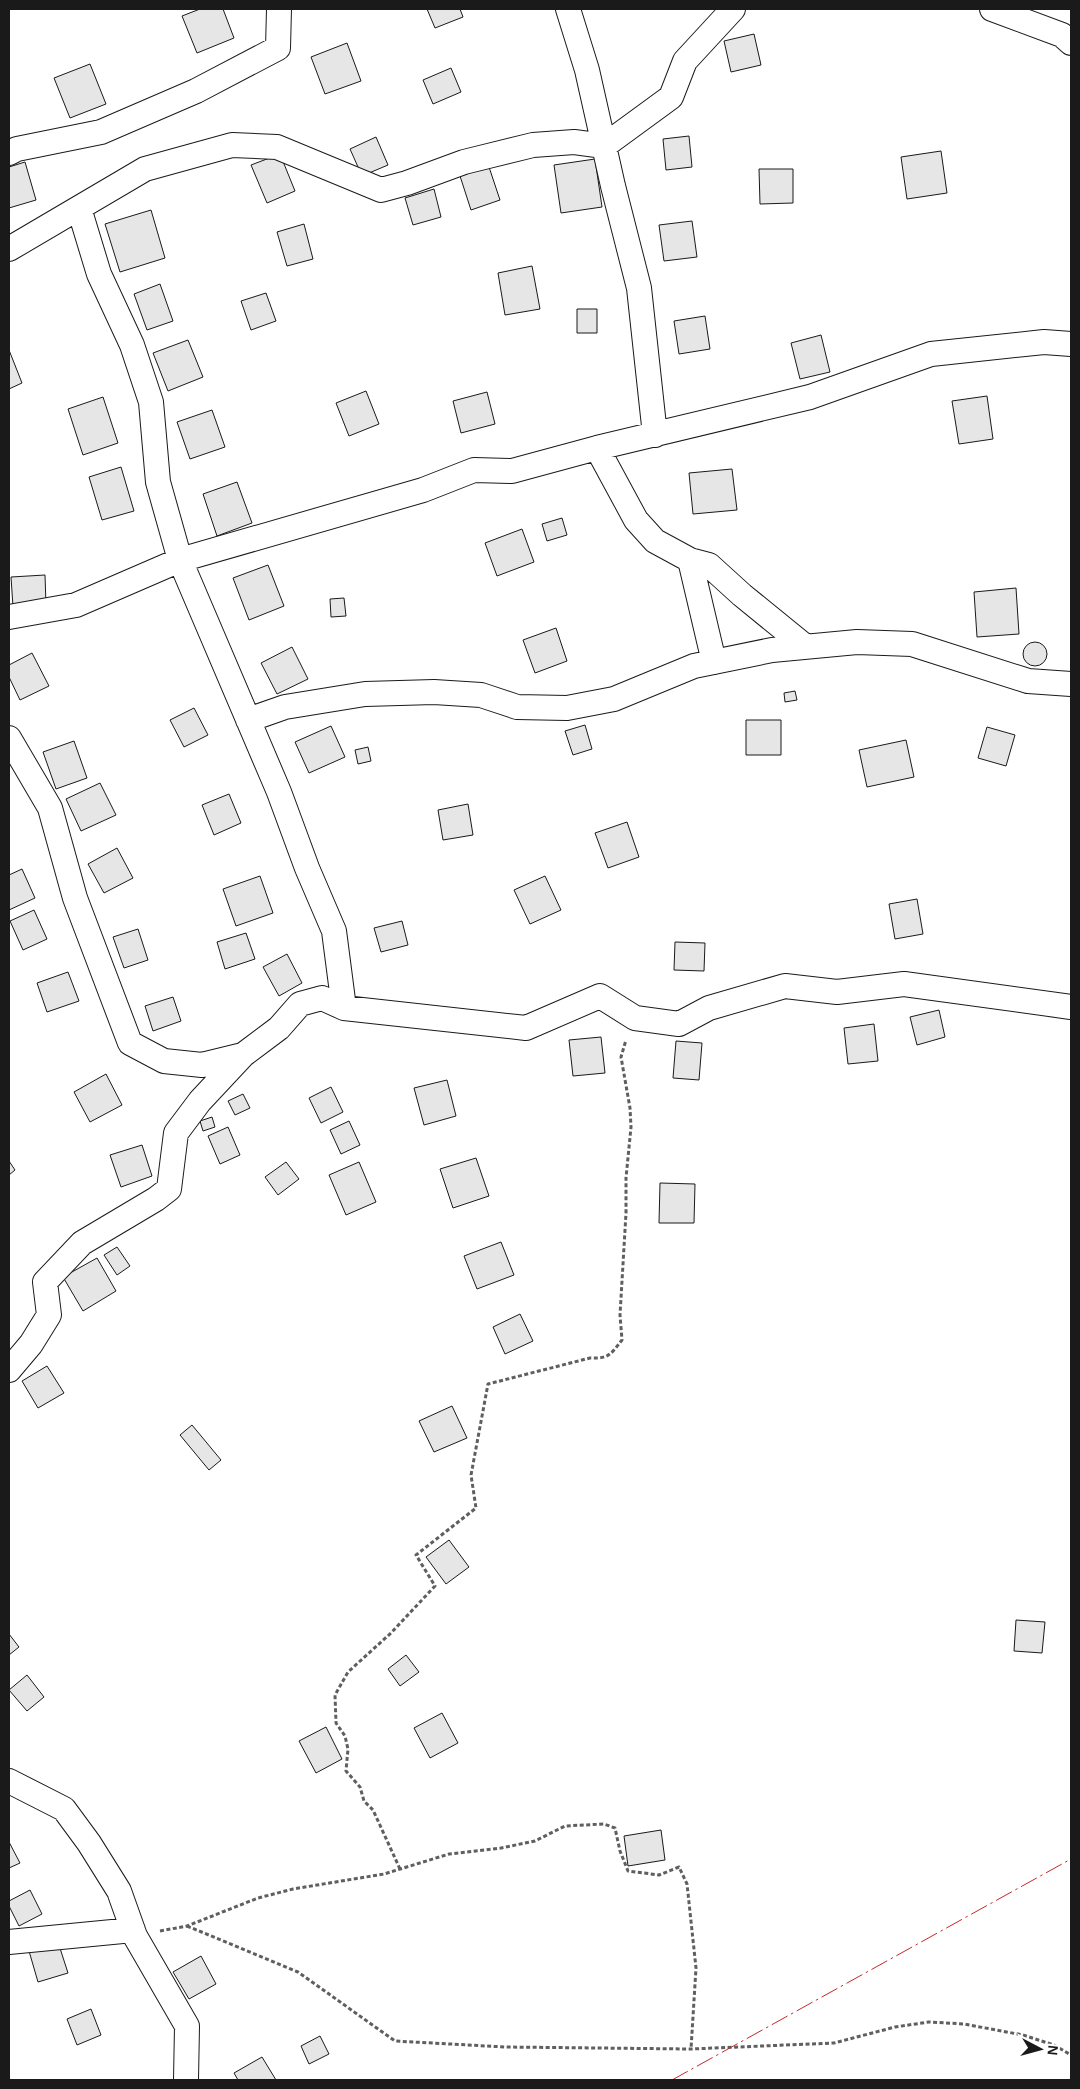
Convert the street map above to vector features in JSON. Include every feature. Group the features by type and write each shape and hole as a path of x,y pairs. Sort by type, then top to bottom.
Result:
{"street":[{"path":"9,153 17,149 101,132 196,90 278,48 279,9"},
{"path":"568,9 587,70 639,288 655,436"},
{"path":"9,249 145,169 232,145 276,147 381,190 407,183 464,162 533,145 574,142 604,146 671,97 685,61 733,9"},
{"path":"992,9 1062,35 1071,42"},
{"path":"79,208 100,274 132,346 151,402 158,482 180,560 334,931 344,1008"},
{"path":"9,617 76,605 180,560 423,490 474,470 512,471 597,448 655,436 810,397 932,354 1044,342 1071,344"},
{"path":"597,448 636,520 655,541 690,560 710,566 742,595 806,646"},
{"path":"690,560 714,662"},
{"path":"248,720 285,707 364,694 443,692 481,696 517,707 567,708 614,698 694,666 772,650 857,642 912,644 1028,681 1071,684"},
{"path":"9,738 50,808 75,898 130,1043 164,1061 202,1065 242,1055"},
{"path":"9,1370 32,1344 49,1315 45,1282 82,1243 156,1199 169,1189 176,1133 200,1100 242,1055 279,1028 300,1004 322,998 344,1008 526,1028 600,996 635,1018 679,1024 709,1008 785,986 837,992 904,984 1071,1007"},
{"path":"9,1781 64,1810 119,1890 134,1933 187,2026 186,2080"},
{"path":"9,1942 134,1933"}],"path":[{"path":"400,1869 373,1810 364,1801 360,1787 346,1771 348,1749 345,1736 336,1723 336,1694 348,1672 391,1633 435,1586 416,1555 476,1508 471,1475 488,1384 590,1358 603,1358 611,1353 622,1340 620,1315 626,1213 626,1178 631,1127 630,1108 621,1057 628,1032 635,1018"},
{"path":"134,1933 188,1926 258,1898 293,1889 384,1874 449,1854 501,1848 534,1841 565,1826 604,1824 614,1828 620,1851 628,1870 659,1875 678,1867 687,1884 696,1968 692,2049"},
{"path":"188,1926 298,1972 395,2041 505,2047 692,2049 834,2043 895,2027 929,2022 964,2024 1024,2035 1054,2045 1071,2055"}],"building":[{"path":"200,9 223,9 234,38 197,53 182,16"},
{"path":"427,9 460,9 463,17 435,28"},
{"path":"754,34 761,65 731,72 724,41"},
{"path":"347,43 361,81 325,94 311,57"},
{"path":"90,64 106,104 70,118 54,78"},
{"path":"451,68 461,92 433,104 423,80"},
{"path":"689,136 692,167 666,170 663,139"},
{"path":"376,137 388,165 362,176 350,149"},
{"path":"941,151 947,193 907,199 901,157"},
{"path":"280,154 295,191 267,203 251,165"},
{"path":"595,159 602,207 561,213 554,165"},
{"path":"25,162 36,200 9,208 9,167"},
{"path":"489,167 500,200 471,210 460,176"},
{"path":"759,169 793,169 793,203 760,204"},
{"path":"434,189 441,217 413,225 405,198"},
{"path":"151,210 165,258 120,272 105,224"},
{"path":"692,221 697,257 664,261 659,225"},
{"path":"304,224 313,259 287,266 277,232"},
{"path":"532,266 540,309 505,315 498,273"},
{"path":"160,284 173,321 147,330 134,294"},
{"path":"266,293 276,321 251,330 241,301"},
{"path":"577,309 597,309 597,333 577,333"},
{"path":"705,316 710,349 679,354 674,321"},
{"path":"821,335 830,372 800,379 791,343"},
{"path":"188,340 203,377 168,391 153,353"},
{"path":"9,350 22,383 9,389"},
{"path":"366,391 379,424 349,436 336,403"},
{"path":"487,392 495,424 461,433 453,401"},
{"path":"987,396 993,439 959,444 952,401"},
{"path":"103,397 118,443 83,455 68,409"},
{"path":"212,410 225,447 190,459 177,422"},
{"path":"121,467 134,511 102,520 89,477"},
{"path":"732,469 737,510 693,514 689,473"},
{"path":"237,482 252,523 217,536 203,494"},
{"path":"562,518 567,535 547,541 542,524"},
{"path":"522,529 534,562 497,576 485,543"},
{"path":"268,565 284,606 249,620 233,578"},
{"path":"45,575 46,605 13,607 11,577"},
{"path":"1016,588 1019,634 977,637 974,592"},
{"path":"344,598 346,616 331,617 330,599"},
{"path":"556,628 567,661 535,673 523,640"},
{"path":"1035,642 1044,645 1047,654 1044,663 1035,666 1026,663 1023,654 1026,645"},
{"path":"292,647 308,679 277,694 261,663"},
{"path":"32,653 49,686 20,700 9,677 9,665"},
{"path":"795,691 797,700 785,702 784,693"},
{"path":"194,708 208,735 184,747 170,720"},
{"path":"746,720 781,720 781,755 746,755"},
{"path":"585,725 592,749 573,755 565,731"},
{"path":"331,726 345,757 309,773 295,742"},
{"path":"987,727 1015,735 1006,766 978,758"},
{"path":"906,740 914,777 867,787 859,750"},
{"path":"74,741 87,778 56,789 43,752"},
{"path":"368,747 371,761 358,764 355,750"},
{"path":"100,783 116,815 81,831 66,799"},
{"path":"229,794 241,823 214,835 202,805"},
{"path":"468,804 473,835 443,840 438,810"},
{"path":"627,822 639,857 608,868 595,833"},
{"path":"117,848 133,878 104,893 88,864"},
{"path":"22,869 35,898 9,910 9,875"},
{"path":"260,876 273,913 236,926 223,889"},
{"path":"545,876 561,910 530,924 514,890"},
{"path":"917,899 923,934 895,939 889,904"},
{"path":"34,910 47,939 23,950 10,921"},
{"path":"402,921 408,945 381,952 374,928"},
{"path":"138,929 148,960 124,968 113,937"},
{"path":"246,933 255,959 225,969 217,942"},
{"path":"675,942 705,943 704,971 674,970"},
{"path":"287,954 302,983 279,996 263,967"},
{"path":"68,972 79,1001 47,1012 37,983"},
{"path":"173,997 181,1021 153,1031 145,1006"},
{"path":"939,1010 945,1037 917,1045 910,1017"},
{"path":"874,1024 878,1061 848,1064 844,1028"},
{"path":"601,1037 605,1073 573,1076 569,1040"},
{"path":"676,1041 702,1043 699,1080 673,1078"},
{"path":"106,1074 122,1105 90,1122 74,1092"},
{"path":"447,1080 456,1116 424,1125 414,1088"},
{"path":"331,1087 343,1112 321,1123 309,1098"},
{"path":"243,1094 250,1108 235,1115 228,1101"},
{"path":"212,1117 215,1127 203,1131 200,1121"},
{"path":"349,1121 360,1145 341,1154 330,1130"},
{"path":"228,1127 240,1155 220,1164 208,1136"},
{"path":"142,1145 152,1176 121,1187 110,1155"},
{"path":"476,1158 489,1196 453,1208 440,1169"},
{"path":"9,1161 15,1170 9,1175"},
{"path":"286,1162 299,1179 278,1195 265,1177"},
{"path":"359,1162 376,1202 346,1215 329,1175"},
{"path":"660,1183 695,1184 694,1223 659,1223"},
{"path":"501,1242 514,1275 477,1289 464,1256"},
{"path":"117,1247 130,1266 117,1275 104,1255"},
{"path":"97,1258 116,1291 83,1311 63,1277"},
{"path":"520,1314 533,1341 505,1354 493,1327"},
{"path":"47,1366 64,1393 38,1408 22,1381"},
{"path":"452,1406 467,1438 434,1452 419,1421"},
{"path":"192,1425 221,1460 209,1470 180,1435"},
{"path":"449,1540 469,1567 446,1584 426,1557"},
{"path":"1016,1620 1045,1622 1042,1653 1014,1651"},
{"path":"9,1634 19,1647 9,1655"},
{"path":"406,1655 419,1672 400,1686 388,1669"},
{"path":"27,1675 44,1697 27,1711 9,1690"},
{"path":"442,1713 458,1743 430,1758 414,1728"},
{"path":"326,1727 342,1759 316,1773 299,1741"},
{"path":"661,1830 665,1860 628,1866 624,1836"},
{"path":"9,1842 20,1863 9,1868"},
{"path":"30,1890 42,1914 19,1926 9,1906 9,1901"},
{"path":"58,1942 68,1973 38,1982 29,1951"},
{"path":"201,1956 216,1984 189,1999 173,1972"},
{"path":"91,2009 101,2035 77,2045 67,2019"},
{"path":"320,2036 329,2054 309,2064 301,2046"},
{"path":"262,2057 276,2080 238,2080 234,2073"}],"power":[{"path":"672,2080 1071,1859"}]}
